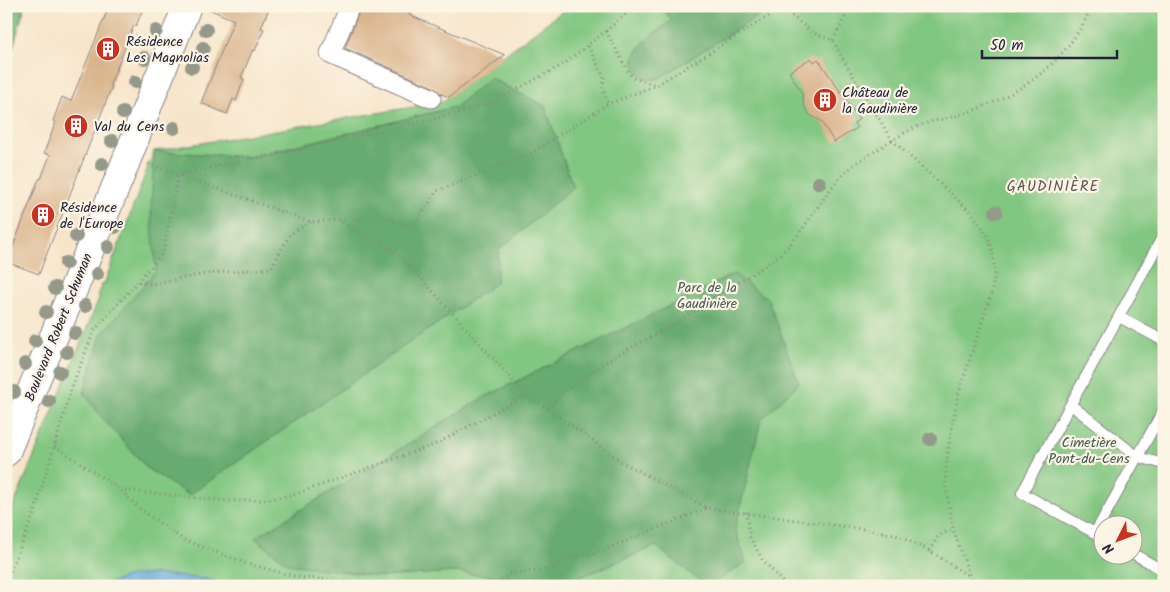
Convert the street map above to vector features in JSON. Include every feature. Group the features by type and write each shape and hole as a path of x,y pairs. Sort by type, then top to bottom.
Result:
{"main road":[{"name":"Boulevard Robert Schuman","path":"6,452 117,183 187,6"}],"street":[{"path":"350,6 330,54 431,98"}],"lane":[{"path":"1092,531 1022,493 1164,234"},
{"path":"1119,317 1164,341"},
{"path":"1071,405 1138,457 1164,464"},
{"path":"1110,514 1164,409"},
{"path":"1142,559 1164,571"}],"path":[{"path":"833,40 851,6"},
{"path":"548,409 556,399 595,369 625,350 662,331 778,255 800,233 840,178 858,162 917,126 951,118 997,101 1031,82 1048,69 1064,52 1085,22 1092,6"},
{"path":"145,165 149,164 311,222 380,216 413,227 437,191 530,154 608,104 657,85 782,7 813,33 833,40 892,140 971,212 989,238 994,263 991,296 958,395 948,448 945,482 953,529 970,577 976,586"},
{"path":"606,31 632,78 657,85"},
{"path":"588,46 604,77 603,89 608,104"},
{"path":"6,580 33,517 72,384 94,330 163,254 178,175"},
{"path":"338,220 398,253 526,395 622,462 707,508 894,534 930,550 970,577"},
{"path":"139,282 153,284 204,274 271,268 290,234 311,222"},
{"path":"120,490 229,501 264,500 293,495 436,444 526,395"},
{"path":"55,446 120,490 141,510 184,540 248,564 297,577 393,586"},
{"path":"493,586 510,574 555,568 564,558 592,555 707,508"},
{"path":"746,512 750,537 762,559 786,586"},
{"path":"930,550 938,536 953,529"},
{"path":"582,586 589,586"}],"green space":[{"path":"6,6 25,6 6,73"},
{"name":"Parc de la Gaudinière","path":"569,6 1164,6 1164,586 6,586 6,524 100,296 97,295 102,284 104,284 154,151 442,102"},
{"path":"660,6 774,6 658,79 648,79 640,74 635,66 634,58 637,51 650,37 672,20"},
{"path":"490,78 545,106 573,187 499,250 496,283 189,495 148,469 104,420 84,393 101,335 156,270 151,212 154,151 249,157 455,107"},
{"path":"734,274 768,299 799,383 761,420 735,529 746,562 709,586 706,586 656,546 564,584 454,572 383,577 288,564 255,538 481,399"}],"water":[{"path":"155,574 207,579 230,586 103,586 129,576"}],"building":[{"path":"109,6 144,6 136,26 134,25 110,85 112,86 39,274 7,262 50,155 44,153 56,122 53,121 62,97 71,101"},
{"path":"202,6 270,6 261,28 264,29 241,78 244,79 236,101 233,99 227,114 201,103 234,20"},
{"path":"361,6 412,6 409,15 505,55 449,97 441,94 435,88 345,48"},
{"name":"Château de la Gaudinière","path":"811,58 814,62 818,59 859,119 854,123 857,128 834,142 821,121 810,115 804,106 802,93 789,72"}],"place":[{"name":"Résidence Les Magnolias","path":"108,49"},
{"name":"Château de la Gaudinière","path":"825,100"},
{"name":"Val du Cens","path":"76,126"},
{"name":"Résidence de l'Europe","path":"43,215"}],"district":[{"name":"GAUDINIÈRE","path":"1053,186"}],"park label":[{"name":"Cimetière Pont-du-Cens","path":"1089,450"}]}
